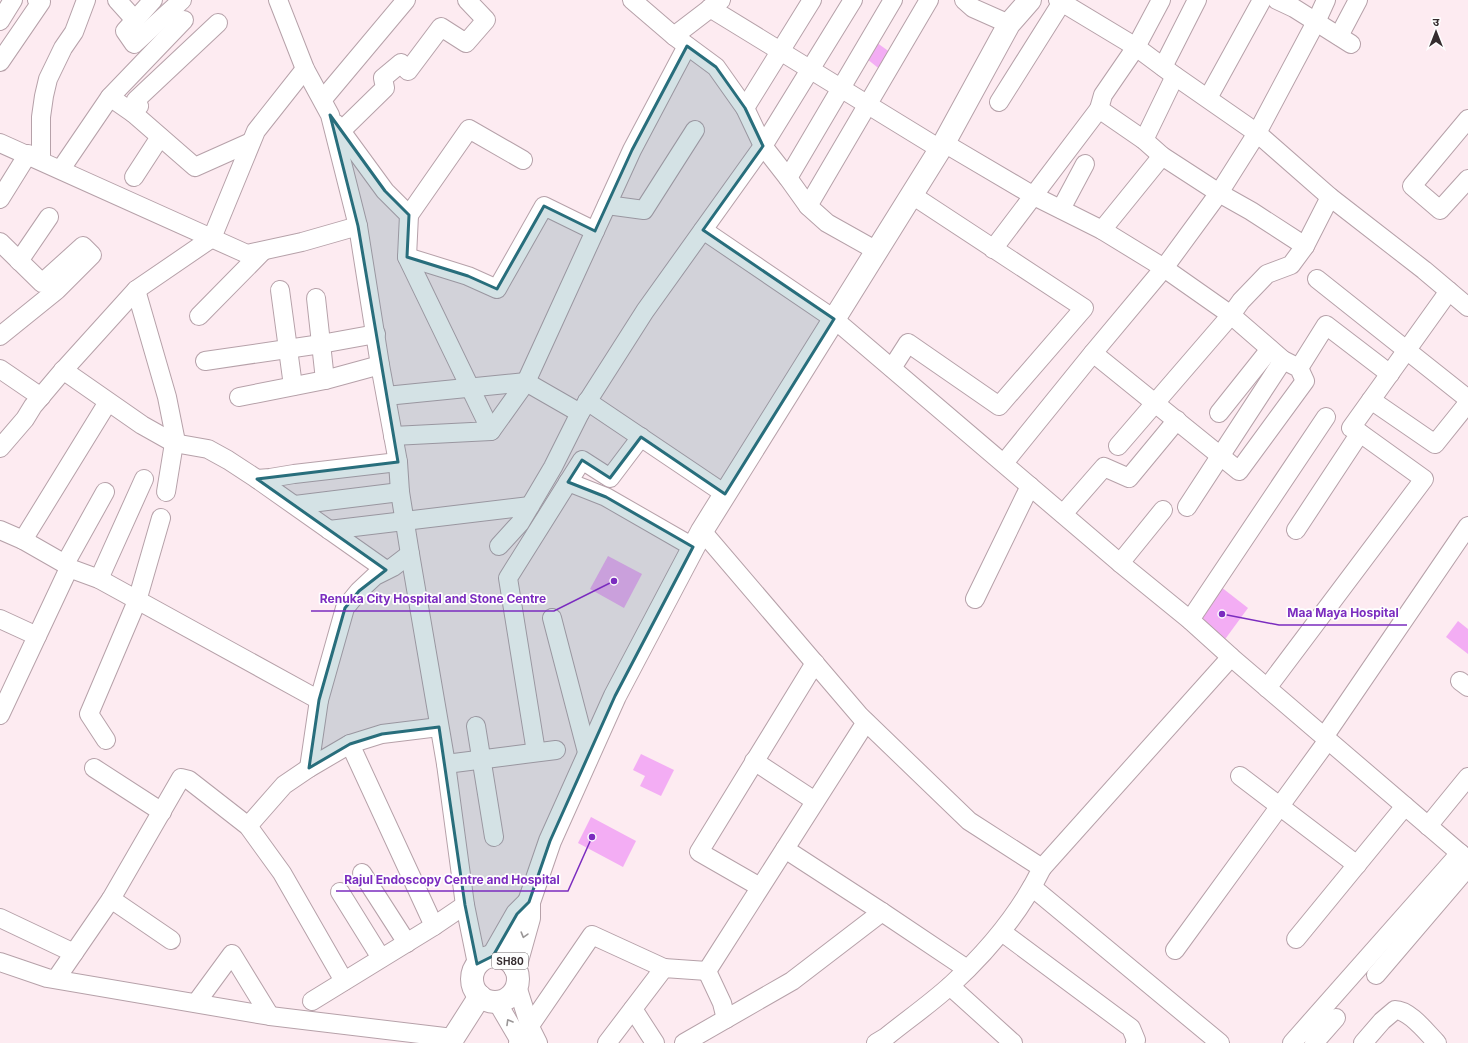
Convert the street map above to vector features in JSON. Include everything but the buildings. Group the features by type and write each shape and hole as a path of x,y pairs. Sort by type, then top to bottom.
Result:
{"main road":[{"path":"451,1040 488,999 505,999 512,994 529,918 529,902 550,841 615,696 697,539 942,146 1009,24 1030,0"},
{"path":"485,960 517,914 529,902"},
{"name":"SH80","path":"488,999 474,989 472,981 473,972 485,960 502,957 510,961 516,977"}],"street":[{"path":"0,21 13,0"},
{"path":"0,62 41,2 37,0"},
{"path":"0,199 34,157 48,79 63,48 74,32 86,0"},
{"path":"117,0 135,20"},
{"path":"154,0 125,31 134,44 182,0"},
{"path":"278,0 304,69 326,107 341,131 385,191 409,215"},
{"path":"326,107 406,0"},
{"path":"341,131 385,88 383,78 401,63 408,71 441,27 466,43 486,20 467,0"},
{"path":"745,108 812,0"},
{"path":"499,546 520,523 553,467 584,407 645,311 763,146 853,0"},
{"path":"788,178 893,0"},
{"path":"808,206 929,0"},
{"path":"964,0 974,8 1009,24"},
{"path":"993,249 1099,109 1103,95 1136,46 1161,0"},
{"path":"1144,140 1197,0"},
{"path":"1208,98 1262,0"},
{"path":"1277,0 1294,8 1345,40 1358,0"},
{"path":"1004,464 1093,353 1164,268 1219,193 1257,133 1316,22 1326,0"},
{"path":"999,102 1060,1 1136,46 1257,133 1330,197 1468,307"},
{"path":"640,3 681,41 716,67 745,108 763,146 808,206 827,223 877,251"},
{"path":"491,431 526,382 681,41 716,4 780,52 868,105 1034,196 1102,230 1164,268 1232,315 1284,359 1305,381 1239,471 1093,353"},
{"path":"61,169 110,97 184,20"},
{"path":"133,113 139,106 136,100 218,23"},
{"path":"0,448 25,419 40,397 63,370 136,290 212,238 256,131 304,69"},
{"path":"110,97 133,113 195,167 251,142"},
{"path":"326,107 358,226 380,365 398,462 400,492 410,554 446,764 465,905 485,960"},
{"path":"1099,109 1144,140 1162,156 1305,246"},
{"path":"1468,119 1412,186 1440,210 1468,179"},
{"path":"491,431 407,257 409,215 469,129 523,160"},
{"path":"607,205 644,210 695,130"},
{"path":"134,177 160,137"},
{"path":"0,142 247,254 302,242 358,226"},
{"path":"1102,230 1162,156"},
{"path":"1061,209 1085,164"},
{"path":"892,368 908,343 999,406 1084,308 912,195"},
{"path":"1118,446 1232,315 1241,301 1267,274 1291,265 1305,246 1330,197"},
{"path":"407,257 468,276 497,289 544,206 595,231"},
{"path":"19,261 49,217"},
{"path":"703,230 834,319 1120,563 1190,620 1428,826 1465,860"},
{"path":"0,242 42,283 83,246 92,255 57,290 0,336"},
{"path":"199,316 263,251"},
{"path":"1317,279 1468,399"},
{"path":"136,290 167,397 174,437 166,492"},
{"path":"280,290 293,386"},
{"path":"1267,688 1424,479 1351,428 1449,291"},
{"path":"316,298 325,380"},
{"path":"1219,413 1326,325 1390,374"},
{"path":"205,362 376,334"},
{"path":"1187,507 1284,359"},
{"path":"239,397 325,380 380,365"},
{"path":"0,370 40,397"},
{"path":"63,370 142,425 174,443 208,449 228,460 386,570"},
{"path":"386,396 526,382 584,407 641,437 725,494"},
{"path":"1371,400 1435,444 1468,403"},
{"path":"23,540 108,402"},
{"path":"1190,620 1326,417"},
{"path":"1063,514 1104,467 1129,478 1176,420"},
{"path":"393,436 491,431"},
{"path":"1296,530 1360,433"},
{"path":"536,752 508,578 582,460 610,478 641,437"},
{"path":"257,479 398,462"},
{"path":"99,579 144,479"},
{"path":"568,482 606,497 697,539 814,663 866,722 970,821 1042,868"},
{"path":"975,599 1030,486"},
{"path":"0,715 37,636 67,566 105,492"},
{"path":"294,505 400,492"},
{"path":"329,530 530,506"},
{"path":"1120,563 1163,510"},
{"path":"106,740 89,714 137,601 161,518"},
{"path":"1175,950 1280,806 1468,526"},
{"path":"0,530 23,540 67,566 99,579 319,700"},
{"path":"309,768 319,700 345,608 359,590 375,576 410,554"},
{"path":"552,618 588,756"},
{"path":"0,619 37,636"},
{"path":"887,1040 950,986 1002,932 1032,887 1042,868 1231,657"},
{"path":"760,887 699,852 814,663"},
{"path":"707,971 866,722"},
{"path":"476,726 494,837"},
{"path":"248,826 284,785 309,768 350,744 382,734 439,727"},
{"path":"350,744 434,926"},
{"path":"446,764 556,750"},
{"path":"754,761 815,801"},
{"path":"94,768 162,812"},
{"path":"1240,776 1357,865"},
{"path":"1428,826 1468,777"},
{"path":"56,979 111,899 181,778 189,780 248,826 282,873 344,981"},
{"path":"1296,939 1405,806"},
{"path":"785,849 967,969"},
{"path":"1376,975 1465,860"},
{"path":"1292,1043 1465,860"},
{"path":"362,873 407,942"},
{"path":"1032,887 1220,1043"},
{"path":"340,892 381,958"},
{"path":"111,899 171,940"},
{"path":"312,1001 434,926 465,905"},
{"path":"684,1043 792,981 882,912"},
{"path":"0,918 74,953"},
{"path":"1002,932 1131,1028 1136,1040 1135,1043"},
{"path":"522,1038 592,934 664,968 707,971"},
{"path":"196,1003 232,954 270,1016"},
{"path":"0,962 47,978 270,1016 451,1040"},
{"path":"607,1043 664,968"},
{"path":"707,971 722,1003 726,1018"},
{"path":"516,977 522,1038"},
{"path":"950,986 1013,1043"},
{"path":"488,999 522,1038 538,1043"},
{"path":"633,1009 655,1043"},
{"path":"1363,1043 1382,1021 1395,1010 1400,1010 1411,1016 1437,1043"},
{"path":"1314,1043 1336,1018"}],"highlighted area":[{"path":"687,46 716,67 745,108 763,146 703,230 834,319 725,494 641,437 610,478 582,460 568,482 606,497 693,547 615,696 550,841 529,902 517,914 493,956 477,964 465,905 439,727 382,734 350,744 309,768 319,700 345,608 359,591 386,570 257,479 398,462 358,226 330,115 385,191 409,215 407,257 468,276 497,289 544,206 595,231 632,150"}],"place":[{"name":"Renuka City Hospital and Stone Centre","path":"614,581"},
{"name":"Maa Maya Hospital","path":"1222,614"},
{"name":"Rajul Endoscopy Centre and Hospital","path":"592,837"}]}
